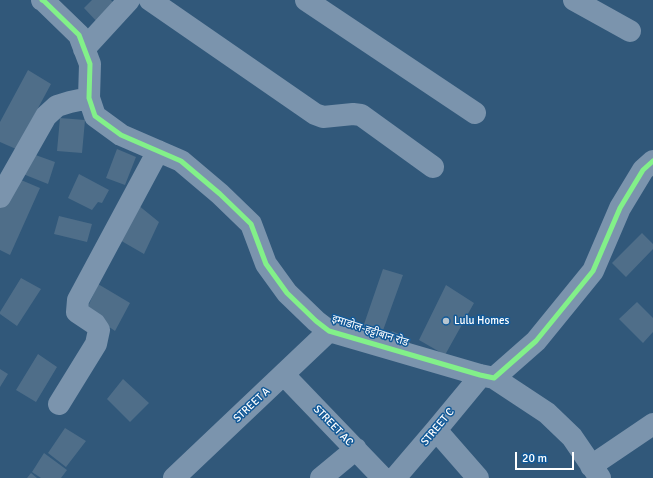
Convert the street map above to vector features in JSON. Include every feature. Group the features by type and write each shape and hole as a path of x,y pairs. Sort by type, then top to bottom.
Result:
{"street":[{"name":"इमाडोल-हट्टीबान रोड","path":"42,0 79,35 90,64 89,98 95,116 121,135 181,161 220,194 251,224 266,264 287,293 316,322 329,331 487,376 547,413 572,437 596,472"},
{"path":"84,48 129,0"},
{"path":"150,0 315,114 322,117 352,114 361,115 433,167"},
{"path":"306,0 475,113"},
{"path":"574,0 630,31"},
{"path":"0,197 46,116 57,106 89,98"},
{"path":"59,404 96,344 99,330 95,324 77,312 78,300 158,151"},
{"path":"487,376 536,341 593,271 620,208 643,170 653,161"},
{"name":"STREET A","path":"174,478 329,331"},
{"name":"STREET AC","path":"284,375 382,478"},
{"name":"STREET C","path":"395,478 479,378 487,376"},
{"path":"596,472 653,424"},
{"path":"436,430 478,478"},
{"path":"321,478 356,449"}],"building":[{"path":"92,0 111,0 117,7 99,24 84,8"},
{"path":"28,70 51,84 16,149 0,142 0,122"},
{"path":"60,118 85,120 82,153 57,151"},
{"path":"117,149 136,157 125,185 106,178"},
{"path":"30,153 55,162 48,184 23,174"},
{"path":"79,174 109,190 102,203 98,202 92,210 68,198"},
{"path":"14,177 40,188 10,255 0,250 0,207"},
{"path":"138,205 159,222 144,254 118,239"},
{"path":"59,216 92,224 87,242 54,234"},
{"path":"642,233 653,244 653,249 626,277 612,263"},
{"path":"383,269 403,275 381,336 362,330"},
{"path":"21,278 41,289 17,326 0,314 0,312"},
{"path":"98,284 130,303 115,331 86,311"},
{"name":"Lulu Homes","path":"446,285 474,303 445,355 419,340"},
{"path":"637,302 653,318 653,332 643,343 619,319"},
{"path":"392,331 411,339 408,347 389,338"},
{"path":"38,354 57,367 36,402 16,390"},
{"path":"0,369 8,374 0,387"},
{"path":"123,379 149,403 130,422 107,399"},
{"path":"65,428 86,441 66,467 48,453"},
{"path":"44,453 67,470 61,478 41,478 32,472"},
{"path":"31,473 37,478 27,478"}],"cycle path":[{"path":"42,0 79,35 90,64 89,98 95,116 121,135 181,161 220,194 251,224 266,264 287,293 316,321 329,331 480,375 494,378 536,341 593,271 620,208 643,170 653,161"}],"place":[{"name":"Lulu Homes","path":"446,321"}]}
